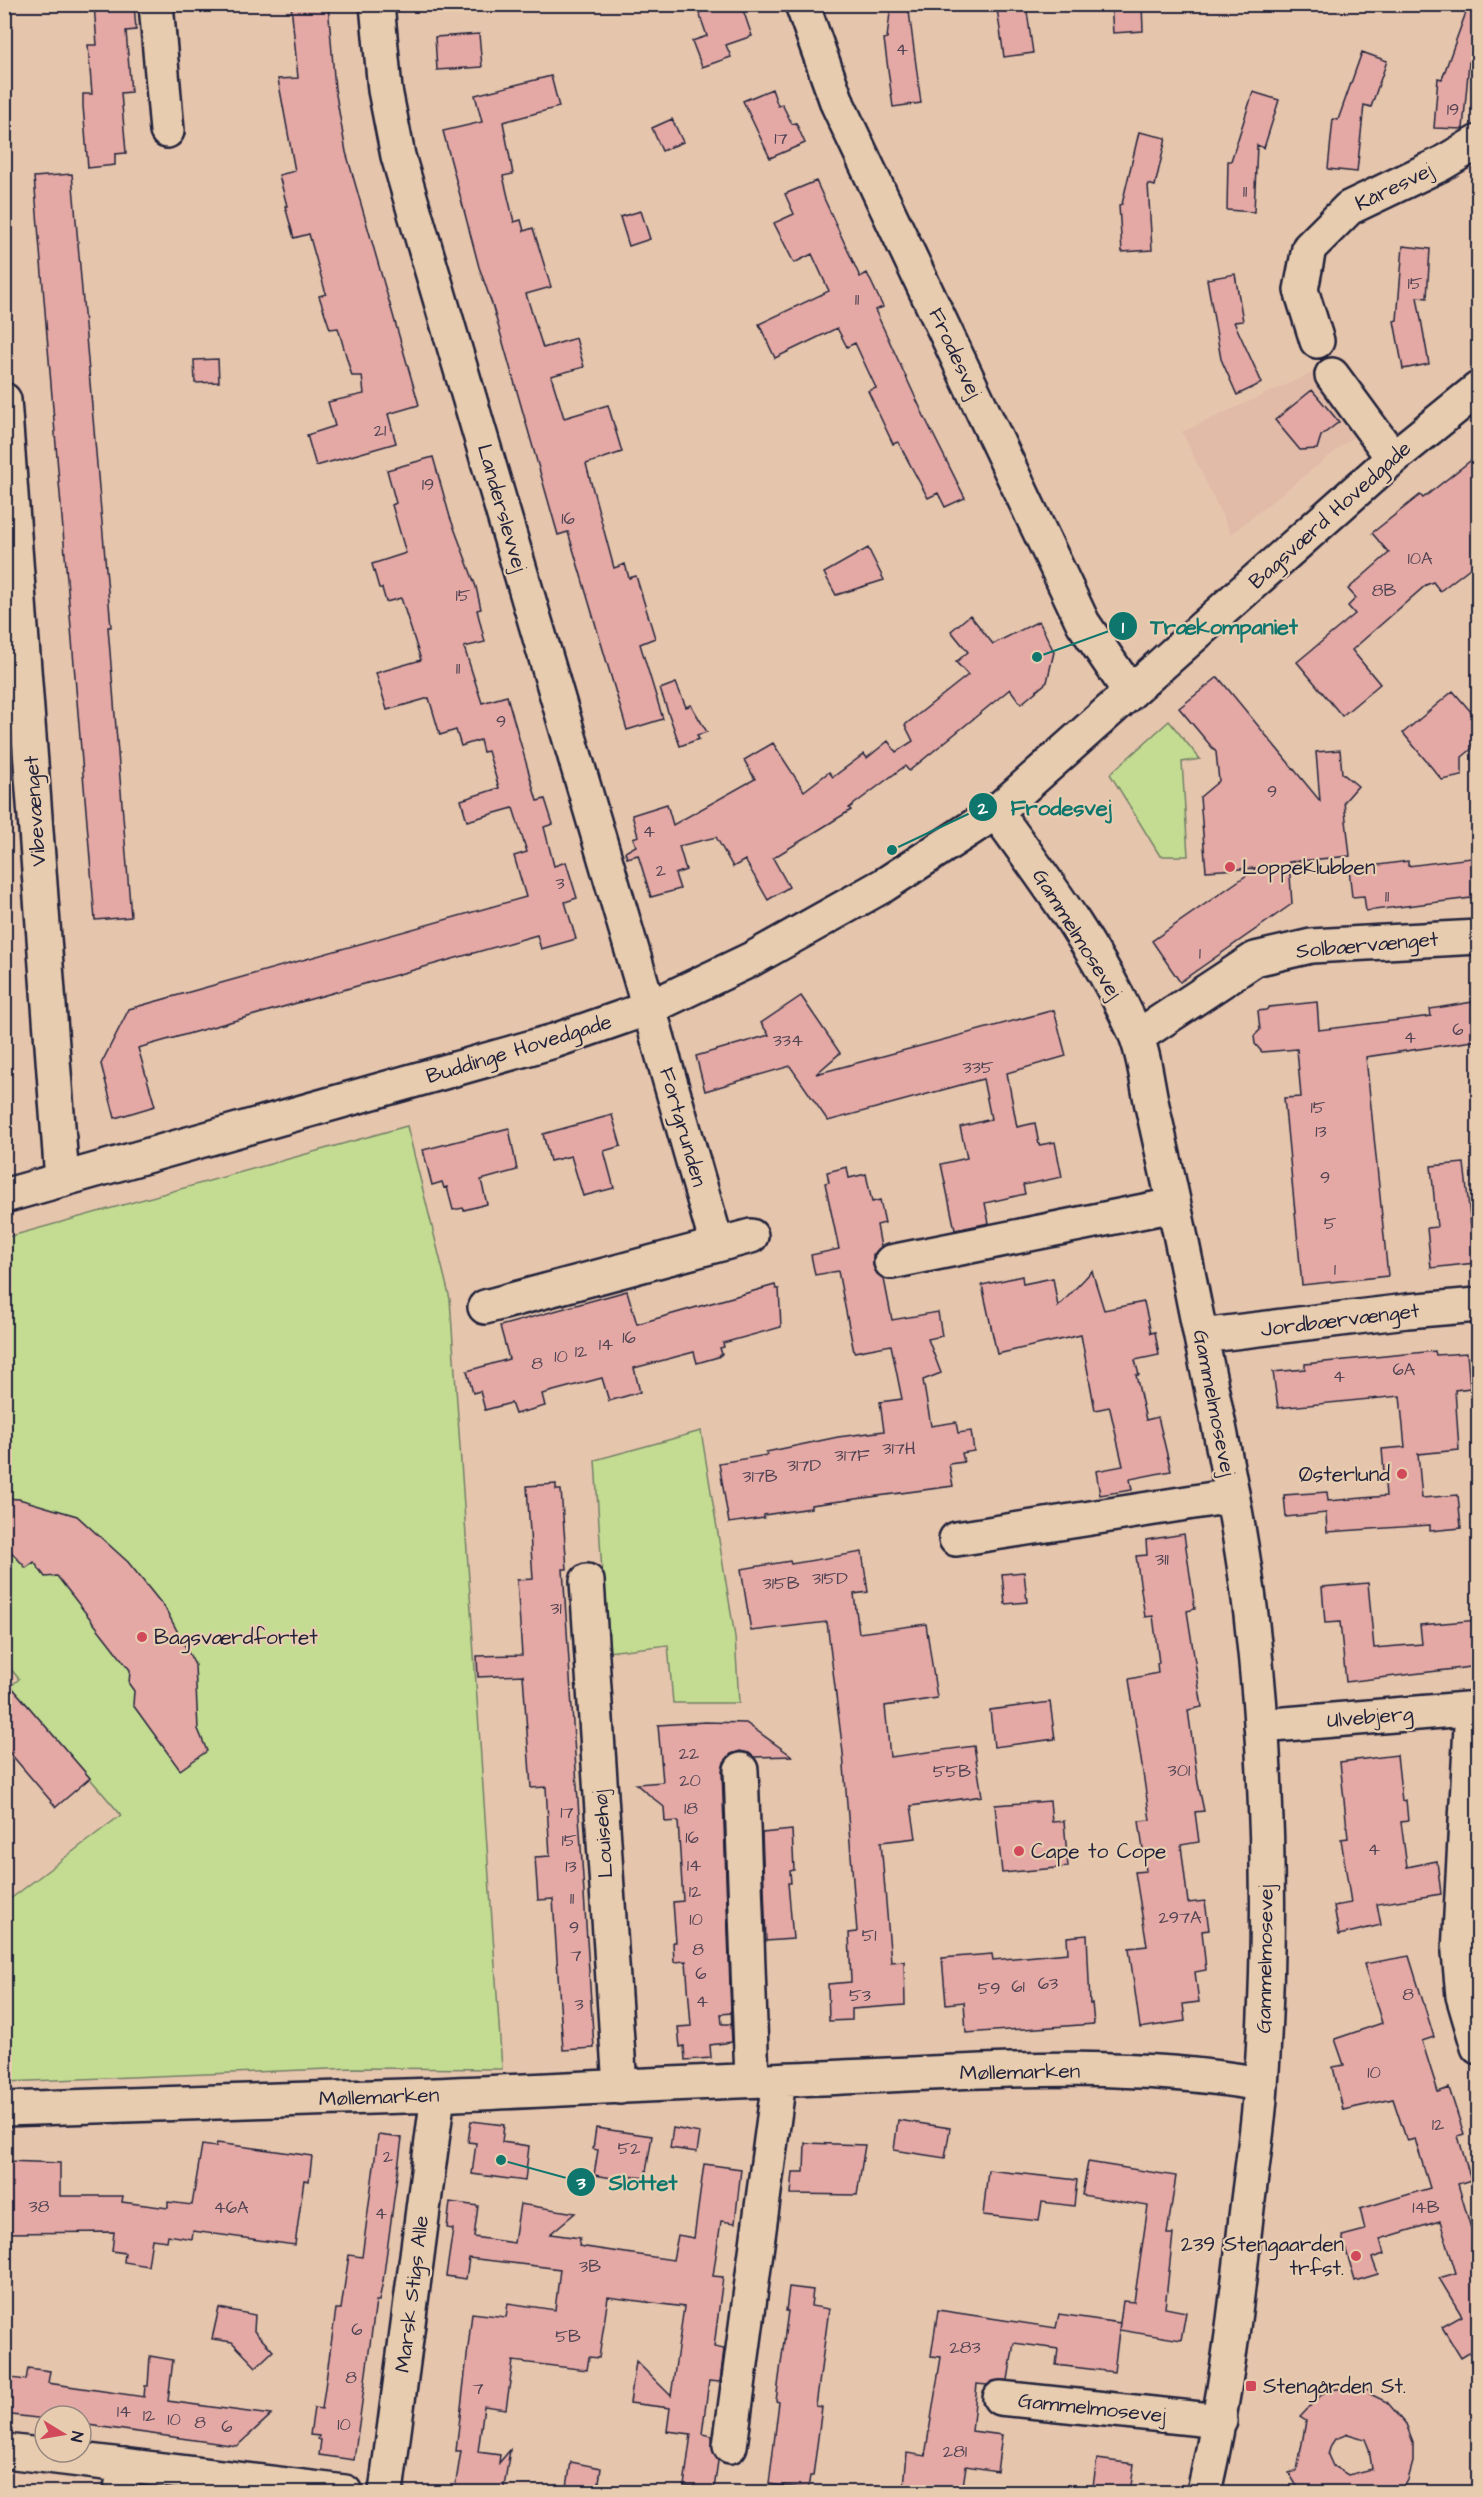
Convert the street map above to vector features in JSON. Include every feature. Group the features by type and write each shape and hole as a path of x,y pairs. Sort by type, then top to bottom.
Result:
{"street":[{"path":"156,4 166,131"},
{"name":"Landerslevvej","path":"376,4 385,90 398,156 649,1008"},
{"name":"Frodesvej","path":"802,4 838,105 1083,623 1130,692"},
{"name":"Kåresvej","path":"1317,341 1300,290 1309,248 1349,208 1441,164 1479,142"},
{"path":"1332,375 1393,458"},
{"name":"Bagsværd Hovedgade","path":"996,812 1393,458 1479,389"},
{"name":"Vibevænget","path":"4,400 62,1180"},
{"name":"Buddinge Hovedgade","path":"4,1196 554,1041 649,1008 752,959 884,885 996,812"},
{"name":"Gammelmosevej","path":"996,812 1051,888 1095,955 1137,1037 1201,1336 1232,1496 1251,1614 1261,1726 1268,1864 1268,1959 1261,2084 1231,2355 1220,2421 1204,2493"},
{"name":"Solbærvænget","path":"1137,1037 1255,959 1311,946 1479,937"},
{"name":"Fortgrunden","path":"649,1008 717,1245"},
{"path":"891,1262 1174,1205"},
{"path":"485,1307 751,1236"},
{"name":"Jordbærvænget","path":"1201,1336 1407,1311 1479,1305"},
{"name":"Gammelmosevej","path":"956,1539 1232,1496"},
{"name":"Louisehøj","path":"587,1581 620,2087"},
{"path":"1475,1708 1459,1952 1463,1996 1479,2047"},
{"name":"Ulvebjerg","path":"1261,1726 1475,1708"},
{"path":"730,2445 765,2080 741,1770"},
{"name":"Møllemarken","path":"4,2109 1066,2071 1219,2077 1261,2084"},
{"name":"Marsk Stigs Alle","path":"386,2493 438,2095"},
{"name":"Gammelmosevej","path":"1000,2398 1220,2421"},
{"path":"6,2451 123,2479 345,2493"}],"shaded area":[{"path":"1319,370 1357,434 1231,534 1182,432"}],"green space":[{"path":"1169,721 1200,759 1182,762 1188,856 1160,856 1110,774"},
{"path":"407,1126 450,1299 502,2069 354,2068 5,2082 5,1903 121,1815 11,1686 19,1679 5,1662 4,1238"},
{"path":"701,1431 735,1637 739,1703 673,1703 668,1645 607,1652 595,1460"}],"building":[{"path":"94,4 134,4 136,30 126,31 131,92 121,93 126,153 115,154 115,165 88,168 83,94 92,94 88,45 97,45"},
{"path":"291,4 328,4 335,89 346,152 419,405 388,414 396,443 316,466 307,435 335,426 328,402 364,394 362,376 352,376 338,328 330,329 319,296 326,294 309,234 294,238 279,175 295,171 278,79 298,78"},
{"path":"696,4 741,4 752,36 726,45 731,57 702,67 692,41 707,36"},
{"path":"891,4 908,4 921,103 893,107 884,39 887,38"},
{"path":"1111,4 1142,4 1143,31 1113,33"},
{"path":"1469,4 1479,4 1479,66 1469,62 1463,129 1434,128 1438,78 1442,79"},
{"path":"1026,5 1033,53 1004,57 997,9"},
{"path":"479,34 482,67 437,70 435,37"},
{"path":"1362,52 1387,61 1371,107 1364,105 1357,172 1328,169 1333,119 1338,120"},
{"path":"551,76 559,107 503,122 513,174 503,176 514,222 521,220 524,231 533,228 551,287 526,294 543,348 576,338 584,367 551,376 564,418 608,405 622,452 586,464 614,568 625,564 629,578 636,576 655,638 640,644 663,719 627,730 568,532 558,535 492,304 479,267 443,131 482,122 475,95"},
{"path":"772,89 778,106 782,104 792,124 796,123 805,143 770,158 743,101"},
{"path":"1253,92 1279,100 1264,148 1257,145 1254,212 1227,210 1228,161 1231,161"},
{"path":"672,119 683,142 662,151 652,128"},
{"path":"1139,132 1166,138 1155,186 1148,184 1152,250 1122,252 1119,205 1122,204"},
{"path":"72,174 111,627 108,627 131,917 95,920 34,177"},
{"path":"816,181 860,277 867,273 883,307 875,310 965,498 945,507 938,493 928,498 898,442 893,444 868,391 876,388 855,343 847,347 837,328 775,358 759,324 829,291 812,254 794,263 774,223 794,214 785,194"},
{"path":"641,211 650,239 629,246 620,217"},
{"path":"1403,246 1430,249 1427,298 1417,297 1429,364 1403,369 1394,321 1397,320"},
{"path":"1235,274 1243,321 1234,322 1262,383 1237,395 1221,359 1207,279"},
{"path":"218,359 219,382 195,383 194,360"},
{"path":"1312,390 1339,422 1321,436 1317,449 1300,450 1275,420"},
{"path":"1479,454 1479,561 1440,591 1433,582 1426,585 1352,650 1380,684 1342,716 1297,662 1355,614 1348,606 1356,598 1348,589 1389,553 1372,533 1420,495 1423,498"},
{"path":"433,457 450,517 476,587 481,609 477,610 485,642 464,647 482,703 507,696 537,801 545,799 553,824 544,827 554,866 566,862 577,898 565,902 576,939 541,949 537,935 138,1048 155,1106 115,1118 101,1064 129,1009 526,897 514,856 527,852 513,808 467,821 461,800 499,788 488,751 483,752 480,740 461,746 456,730 440,735 429,698 387,710 376,673 421,660 401,598 386,602 372,564 406,553 392,505 396,503 387,470"},
{"path":"868,548 884,580 836,595 824,573"},
{"path":"970,615 993,644 1039,621 1054,652 1047,682 1021,704 1010,689 909,771 905,766 849,808 851,810 773,858 789,887 768,900 745,860 733,867 716,837 679,846 686,870 675,874 680,889 651,897 638,855 627,858 625,852 636,846 633,838 638,836 632,815 667,804 673,825 755,779 744,760 773,743 804,791 829,772 833,777 864,754 867,758 888,741 896,752 913,741 905,725 968,675 956,662 968,652 951,631"},
{"path":"1218,677 1320,801 1316,752 1340,750 1342,773 1358,786 1344,802 1350,856 1289,862 1292,904 1180,982 1152,941 1257,868 1206,871 1200,797 1219,781 1216,752 1179,708"},
{"path":"676,683 686,707 691,705 707,732 697,735 699,739 680,746 660,689"},
{"path":"1453,691 1479,721 1479,743 1462,757 1462,776 1442,780 1403,733"},
{"path":"1479,857 1479,897 1366,911 1364,896 1352,897 1349,869 1408,861 1408,866"},
{"path":"801,996 840,1053 816,1074 1054,1010 1066,1056 1007,1073 1017,1127 1035,1123 1039,1145 1055,1142 1062,1177 1023,1185 1025,1194 985,1203 989,1223 955,1230 941,1164 967,1158 960,1127 991,1119 983,1079 828,1121 790,1066 705,1091 696,1056 769,1035 761,1023"},
{"path":"1479,1001 1479,1040 1366,1057 1388,1276 1302,1285 1284,1098 1301,1097 1297,1049 1262,1052 1255,1044 1254,1036 1260,1030 1258,1011 1269,1007 1317,1002 1319,1030 1431,1016 1430,1009"},
{"path":"612,1115 621,1146 604,1151 614,1188 583,1196 571,1156 550,1161 543,1134"},
{"path":"509,1128 517,1170 481,1180 487,1204 464,1210 463,1208 453,1210 447,1187 444,1188 442,1182 432,1185 423,1150"},
{"path":"1464,1163 1475,1263 1431,1268 1427,1228 1437,1227 1431,1166"},
{"path":"847,1167 849,1178 866,1174 872,1202 880,1200 885,1223 877,1225 881,1247 873,1255 873,1265 877,1274 884,1279 892,1320 938,1312 942,1336 928,1339 941,1373 923,1380 931,1426 956,1422 958,1433 971,1431 974,1451 962,1453 964,1462 949,1464 953,1486 811,1505 811,1508 729,1523 719,1463 767,1455 766,1452 838,1437 884,1431 880,1402 902,1399 891,1345 854,1352 838,1271 815,1275 811,1255 839,1249 825,1183 829,1182 827,1172"},
{"path":"1092,1271 1104,1310 1144,1302 1151,1333 1155,1332 1159,1355 1135,1360 1139,1375 1136,1375 1146,1420 1158,1417 1171,1471 1130,1479 1132,1490 1100,1495 1096,1471 1123,1466 1109,1407 1095,1410 1081,1335 997,1354 982,1285 1022,1276 1023,1284 1053,1278 1058,1307"},
{"path":"775,1285 776,1289 779,1289 781,1327 723,1343 724,1347 720,1348 722,1354 697,1363 694,1352 634,1368 640,1392 609,1401 602,1378 542,1394 545,1406 515,1414 511,1403 485,1410 480,1391 473,1393 467,1371 509,1359 500,1326 627,1291 637,1324"},
{"path":"1435,1351 1436,1355 1467,1353 1470,1388 1455,1390 1459,1450 1418,1454 1422,1498 1458,1495 1461,1528 1430,1531 1430,1525 1327,1532 1326,1513 1286,1517 1284,1495 1327,1492 1328,1501 1386,1496 1382,1449 1405,1447 1400,1396 1278,1408 1273,1372 1305,1369 1305,1364"},
{"path":"556,1484 556,1490 561,1490 567,1569 563,1569 594,2048 563,2050 553,1899 538,1900 535,1857 550,1856 546,1787 531,1788 523,1675 478,1677 477,1656 522,1655 517,1580 533,1579 527,1486"},
{"name":"Bagsværdfortet","path":"4,1498 19,1499 77,1516 128,1562 165,1608 195,1665 198,1729 207,1751 180,1770 133,1705 134,1691 129,1684 130,1670 57,1576 45,1577 34,1562 26,1568 4,1544"},
{"path":"1184,1534 1195,1609 1187,1611 1202,1707 1188,1710 1204,1811 1195,1812 1199,1842 1181,1845 1188,1903 1205,1901 1209,1930 1202,1931 1206,1970 1195,1972 1199,2002 1183,2004 1185,2021 1140,2028 1129,1948 1147,1946 1135,1872 1146,1871 1139,1821 1150,1820 1129,1679 1158,1673 1157,1663 1159,1663 1153,1616 1145,1617 1136,1556 1147,1555 1146,1540"},
{"path":"862,1552 868,1592 854,1594 859,1633 926,1624 937,1698 885,1706 890,1757 974,1746 982,1796 911,1806 916,1838 881,1842 891,1962 904,1961 905,2005 852,2009 852,2020 829,2021 828,1984 851,1982 849,1933 857,1932 843,1753 827,1622 751,1631 741,1569 790,1561 791,1564"},
{"path":"1024,1572 1027,1602 1005,1604 1002,1574"},
{"path":"1368,1583 1374,1648 1422,1644 1420,1625 1479,1620 1479,1666 1346,1682 1340,1622 1325,1623 1322,1587"},
{"path":"4,1678 90,1778 56,1807 4,1746"},
{"path":"1050,1702 1055,1739 994,1747 990,1710"},
{"path":"705,1722 746,1723 792,1756 754,1757 740,1751 731,1754 724,1762 722,1771 731,2013 721,2014 722,2024 731,2024 732,2042 710,2045 711,2058 685,2060 684,2046 680,2047 678,2027 691,2026 686,1961 674,1962 673,1942 676,1942 673,1902 683,1901 678,1821 665,1822 664,1807 636,1784 663,1782 658,1725"},
{"path":"1397,1755 1402,1801 1406,1800 1408,1821 1401,1822 1407,1867 1437,1861 1441,1894 1377,1904 1381,1925 1339,1935 1334,1906 1351,1903 1341,1839 1348,1838 1340,1762"},
{"path":"1050,1801 1052,1822 1064,1821 1068,1867 1002,1873 995,1805"},
{"path":"792,1830 794,1870 790,1871 791,1883 788,1883 793,1939 766,1941 762,1833"},
{"path":"1087,1935 1090,2004 1092,2003 1094,2024 966,2033 964,2002 946,2004 942,1958 992,1954 993,1960 1068,1953 1067,1937"},
{"path":"1409,1956 1434,2037 1422,2041 1438,2092 1449,2088 1464,2134 1458,2136 1471,2180 1458,2184 1475,2242 1479,2241 1479,2347 1461,2358 1442,2327 1462,2316 1439,2278 1456,2273 1440,2221 1380,2239 1384,2254 1372,2258 1378,2274 1355,2281 1342,2236 1365,2230 1360,2209 1430,2188 1415,2139 1407,2141 1393,2099 1343,2110 1333,2067 1344,2065 1335,2039 1382,2023 1364,1964"},
{"path":"898,2120 950,2128 945,2158 894,2150"},
{"path":"471,2121 504,2125 502,2142 529,2146 525,2181 472,2174 476,2143 468,2142"},
{"path":"596,2128 652,2136 645,2178 624,2175 624,2180 594,2175 598,2150 593,2149"},
{"path":"673,2128 700,2133 697,2152 670,2148"},
{"path":"378,2135 402,2138 383,2281 379,2301 376,2301 354,2460 319,2455 321,2440 318,2439 319,2436 310,2435 314,2408 322,2409 336,2309 341,2309 349,2255 362,2257"},
{"path":"217,2143 312,2156 309,2181 304,2180 295,2245 193,2231 192,2239 168,2235 167,2241 152,2239 148,2266 124,2262 125,2253 112,2251 114,2232 4,2233 7,2161 60,2163 60,2196 123,2196 122,2202 168,2208 168,2202 192,2205 202,2145 216,2147"},
{"path":"805,2143 865,2145 857,2195 791,2194 793,2172 804,2172"},
{"path":"1088,2162 1176,2176 1167,2234 1173,2234 1165,2308 1186,2312 1181,2340 1119,2330 1123,2301 1134,2302 1148,2206 1082,2195"},
{"path":"704,2164 741,2169 735,2223 721,2221 713,2276 723,2277 714,2347 724,2349 720,2382 709,2381 702,2434 712,2436 713,2453 718,2461 714,2489 684,2486 691,2434 667,2431 670,2408 630,2403 636,2361 671,2396 684,2307 608,2297 599,2358 589,2357 587,2370 513,2361 506,2409 484,2406 478,2452 500,2455 499,2463 510,2450 503,2493 472,2493 473,2491 455,2488 461,2451 456,2451 472,2313 506,2317 508,2303 555,2310 560,2269 469,2258 466,2279 446,2276 453,2229 447,2228 450,2202 478,2206 474,2237 514,2243 520,2204 575,2213 550,2234 580,2238 579,2246 673,2260 678,2235 694,2238"},
{"path":"988,2170 1077,2180 1074,2206 1042,2202 1039,2221 983,2215"},
{"path":"789,2287 813,2290 811,2306 829,2309 816,2406 822,2407 813,2476 810,2476 808,2489 769,2484"},
{"path":"219,2308 255,2315 254,2331 273,2351 256,2367 232,2342 212,2339"},
{"path":"938,2310 1056,2328 1059,2314 1120,2323 1114,2372 1056,2365 1058,2349 1014,2343 1008,2380 993,2381 987,2385 977,2384 972,2431 1002,2435 997,2471 966,2466 960,2493 904,2487 907,2453 925,2456 941,2357 931,2356"},
{"path":"150,2356 173,2360 168,2401 271,2415 237,2446 93,2426 93,2404 33,2404 33,2418 4,2414 4,2377 26,2380 28,2368 50,2371 48,2383 144,2397 145,2386 148,2386"},
{"path":"1352,2387 1371,2390 1370,2394 1387,2402 1406,2424 1413,2442 1413,2462 1408,2480 1401,2493 1301,2493 1289,2473 1297,2471 1306,2421 1300,2417 1323,2393","holes":["1348,2434 1365,2439 1372,2469 1348,2475 1333,2466 1328,2455 1335,2439"]},
{"path":"1097,2459 1134,2464 1130,2493 1092,2493"},
{"path":"571,2462 601,2468 598,2489 594,2488 594,2493 566,2493"}],"place":[{"name":"Trækompaniet","path":"1037,657"},
{"name":"Frodesvej","path":"892,850"},
{"name":"Loppeklubben","path":"1230,867"},
{"name":"Østerlund","path":"1402,1474"},
{"name":"Bagsværdfortet","path":"142,1637"},
{"name":"Cape to Cope","path":"1019,1851"},
{"name":"Slottet","path":"501,2160"},
{"name":"239 Stengaarden trfst.","path":"1356,2256"},
{"name":"Stengården St.","path":"1251,2386"}]}
